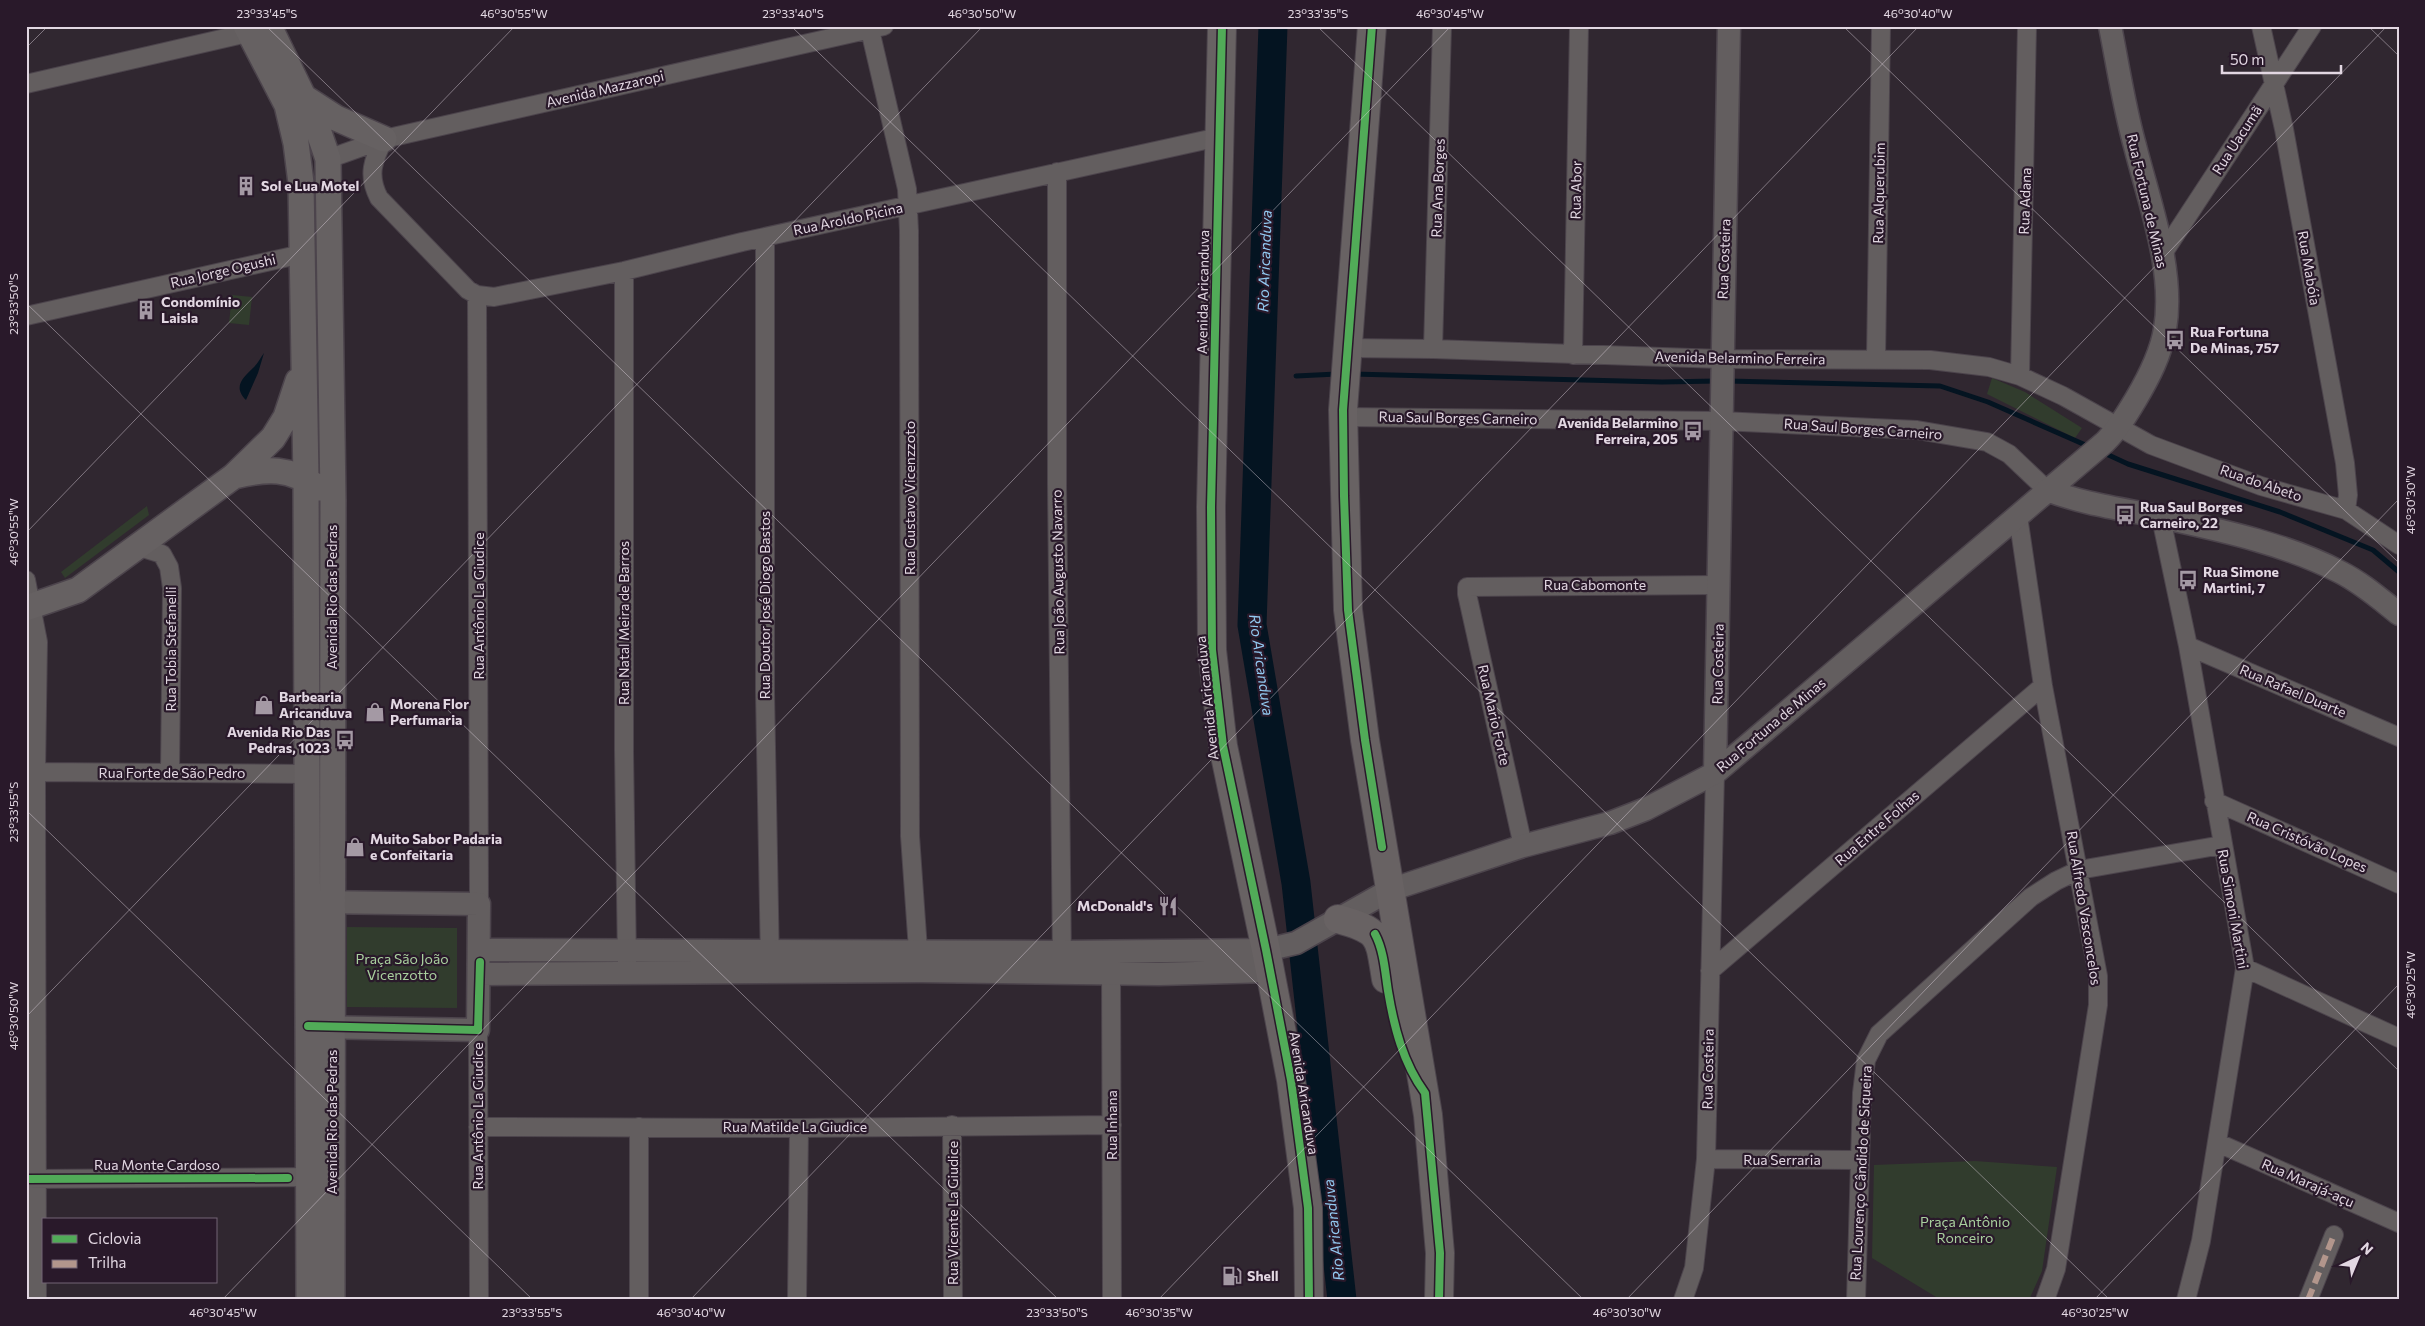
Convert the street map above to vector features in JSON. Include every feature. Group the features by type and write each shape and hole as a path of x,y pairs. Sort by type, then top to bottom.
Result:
{"highway":[{"name":"Avenida Aricanduva","path":"1222,26 1211,506 1212,650 1223,746 1291,1080 1308,1208 1309,1300"},
{"path":"1372,26 1343,414 1348,610 1365,740 1425,1093 1440,1254 1439,1300"},
{"path":"1338,919 1363,926 1375,934 1380,944 1390,1002 1404,1057 1414,1078 1425,1093"}],"main road":[{"name":"Avenida Rio das Pedras","path":"259,28 305,98 318,127 328,159 333,500 319,902 320,1176 309,1300"},
{"name":"Avenida Rio das Pedras","path":"259,28 294,127 301,183 308,774 319,902"},
{"path":"305,98 336,118 384,139"},
{"path":"301,183 317,164 328,159"},
{"path":"29,608 78,590 234,476 273,438 286,417 304,362"},
{"path":"234,476 261,470 291,473 306,480 333,500"},
{"name":"Avenida Rio das Pedras","path":"320,1176 332,1300"}],"street":[{"name":"Rua Ana Borges","path":"1432,349 1442,26"},
{"name":"Rua Abor","path":"1573,355 1579,26"},
{"name":"Rua Costeira","path":"1683,1300 1694,1268 1706,1160 1720,585 1721,367 1728,26"},
{"name":"Rua Alquerubim","path":"1876,360 1881,26"},
{"name":"Rua Adana","path":"2020,376 2027,26"},
{"name":"Rua Fortuna de Minas","path":"1268,960 1390,890 1523,846 1610,823 1646,809 1715,773 2112,435 2152,372 2165,329 2166,300 2162,255 2151,203 2134,144 2110,26"},
{"name":"Rua Mabóia","path":"2261,26 2274,81 2345,462 2348,495 2346,510"},
{"name":"Rua Uacumã","path":"2162,255 2274,81 2312,26"},
{"path":"26,84 259,28"},
{"name":"Avenida Mazzaropi","path":"328,159 384,139 877,28"},
{"name":"Rua Gustavo Vicenzzoto","path":"877,28 907,190 908,206 910,836 919,961"},
{"name":"Rua Aroldo Picina","path":"477,295 494,297 624,271 765,237 1219,137"},
{"path":"384,139 374,158 371,174 373,186 379,198 463,285 477,295"},
{"name":"Rua João Augusto Navarro","path":"1057,172 1062,962"},
{"name":"Rua Doutor José Diogo Bastos","path":"765,237 765,692 770,974"},
{"name":"Rua Jorge Ogushi","path":"26,316 302,254"},
{"name":"Rua Natal Meira de Barros","path":"624,271 623,520 626,952 628,974"},
{"name":"Rua Antônio La Giudice","path":"477,295 480,950 478,1030 479,1300"},
{"name":"Avenida Belarmino Ferreira","path":"1347,352 1432,349 1573,355 1721,367 1876,360 1958,362 1989,367 2020,376 2063,396 2112,435"},
{"name":"Rua Saul Borges Carneiro","path":"1343,414 1721,414 1917,430 1987,442 2009,454 2047,490 2075,501 2161,518 2301,554 2342,573 2399,614"},
{"name":"Rua do Abeto","path":"2112,435 2151,445 2261,486 2346,510 2399,545"},
{"name":"Rua Alfredo Vasconcelos","path":"2018,516 2043,686 2098,976 2098,1006 2056,1269 2045,1300"},
{"name":"Rua Simoni Martini","path":"2161,518 2188,646 2245,968 2202,1242 2186,1300"},
{"name":"Rua Tobia Stefanelli","path":"136,546 162,554 169,567 172,588 170,774"},
{"path":"26,580 29,608 38,642 32,1179 37,1300"},
{"name":"Rua Cabomonte","path":"1470,586 1720,585"},
{"name":"Rua Mario Forte","path":"1470,586 1466,589 1467,594 1523,846"},
{"name":"Rua Rafael Duarte","path":"2188,646 2399,737"},
{"name":"Rua Entre Folhas","path":"1710,971 2043,686"},
{"name":"Rua Forte de São Pedro","path":"36,772 308,774"},
{"name":"Rua Cristóvão Lopes","path":"2214,801 2399,884"},
{"name":"Rua Lourenço Cândido de Siqueira","path":"1856,1300 1859,1160 1866,1060 1879,1034 2031,897 2056,881 2079,870 2222,845"},
{"path":"319,902 479,904"},
{"path":"480,950 769,951 919,961 1062,962 1111,974 1268,960"},
{"path":"1062,962 1111,950 1268,960"},
{"name":"Rua Inhana","path":"1111,950 1112,1300"},
{"path":"479,974 770,974 919,961"},
{"path":"2245,968 2399,1038"},
{"path":"320,1027 478,1030"},
{"name":"Rua Matilde La Giudice","path":"478,1127 799,1128 1112,1125"},
{"name":"Rua Vicente La Giudice","path":"952,1126 953,1300"},
{"path":"638,1127 639,1300"},
{"path":"798,1300 799,1128"},
{"name":"Rua Marajá-açu","path":"2218,1142 2399,1222"},
{"name":"Rua Serraria","path":"1706,1160 1859,1160"},
{"name":"Rua Monte Cardoso","path":"32,1179 320,1176"},
{"path":"2308,1300 2334,1235"}],"green space":[{"path":"232,295 252,297 249,325 229,323"},
{"path":"1992,378 2025,392 2082,428 2075,438 1987,394"},
{"path":"147,506 149,515 65,578 61,572"},
{"name":"Praça São João Vicenzotto","path":"347,927 457,928 457,1008 347,1007"},
{"name":"Praça Antônio Ronceiro","path":"1975,1161 2057,1167 2042,1271 2029,1300 1941,1300 1872,1258 1874,1165"}],"water":[{"path":"264,353 258,373 246,400 240,390 241,382"}],"waterway":[{"name":"Rio Aricanduva","path":"1273,26 1252,625 1296,883 1342,1300"},
{"path":"1296,376 1337,374"},
{"path":"1353,374 1662,382 1717,381"},
{"path":"1728,381 1940,386 1988,402 2090,447"},
{"path":"2102,452 2128,464 2280,512 2373,550 2399,572"}],"marked path":[{"path":"2308,1300 2334,1235"}],"cycle path":[{"path":"1222,26 1211,507 1212,650 1223,746 1291,1080 1308,1208 1309,1300"},
{"path":"1372,26 1343,410 1344,496 1348,610 1365,740 1382,847"},
{"path":"1375,934 1382,954 1390,1004 1400,1044 1417,1081 1425,1093 1440,1253 1439,1300"},
{"path":"308,1026 478,1030 480,962"},
{"path":"26,1179 288,1178"}],"place":[{"name":"Sol e Lua Motel","path":"246,186"},
{"name":"Condomínio Laisla","path":"146,310"},
{"name":"Rua Fortuna De Minas, 757","path":"2175,340"},
{"name":"Avenida Belarmino Ferreira, 205","path":"1693,431"},
{"name":"Rua Saul Borges Carneiro, 22","path":"2125,515"},
{"name":"Rua Simone Martini, 7","path":"2188,580"},
{"name":"Barbearia Aricanduva","path":"264,705"},
{"name":"Morena Flor Perfumaria","path":"375,712"},
{"name":"Avenida Rio Das Pedras, 1023","path":"345,740"},
{"name":"Muito Sabor Padaria e Confeitaria","path":"355,847"},
{"name":"McDonald's","path":"1168,906"},
{"name":"Shell","path":"1232,1276"}]}
